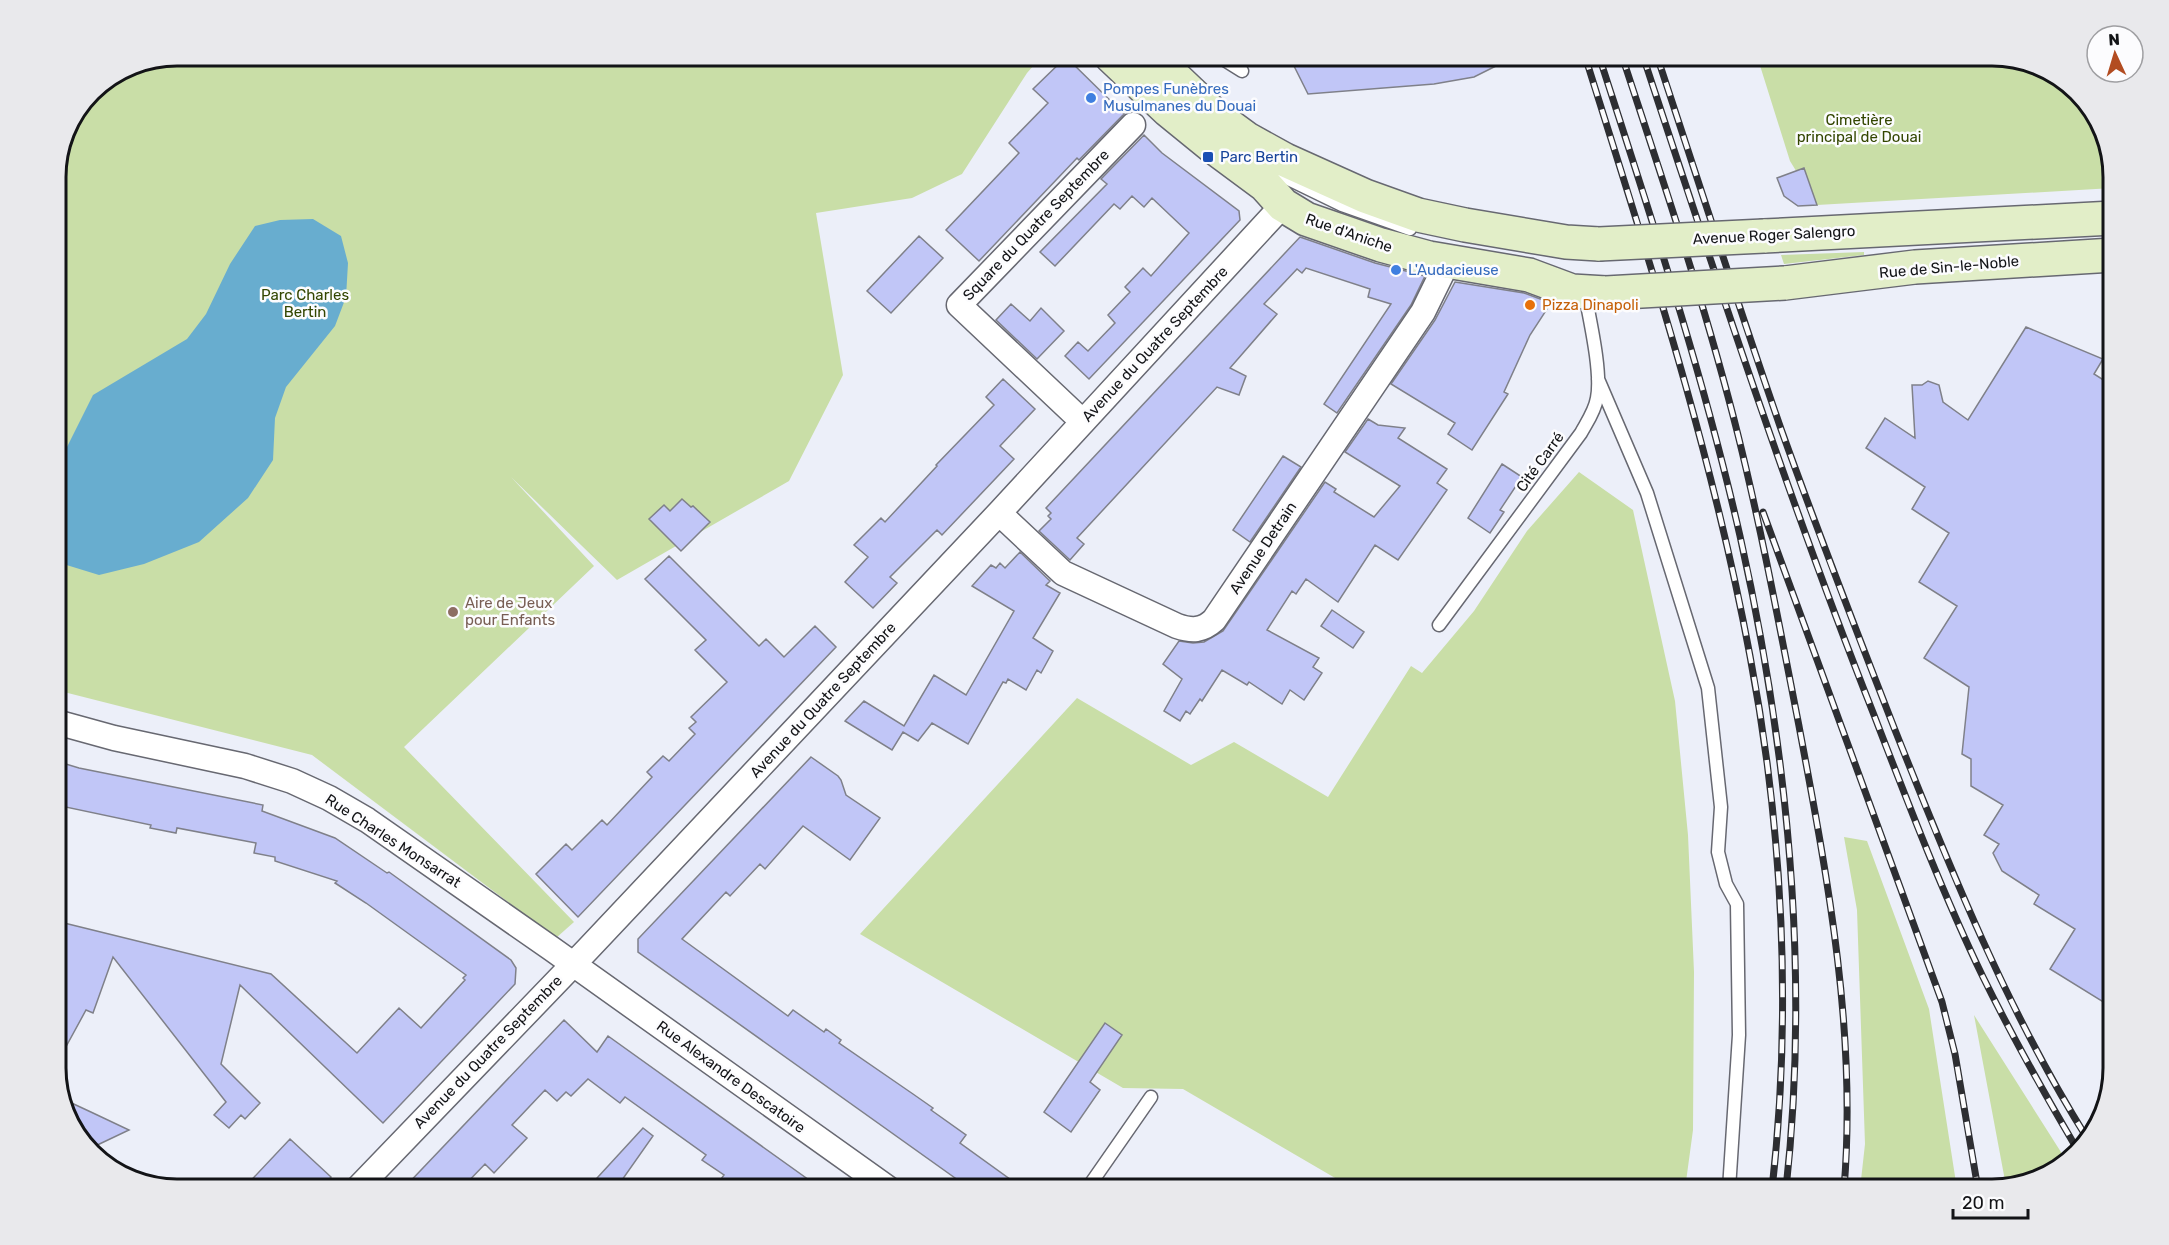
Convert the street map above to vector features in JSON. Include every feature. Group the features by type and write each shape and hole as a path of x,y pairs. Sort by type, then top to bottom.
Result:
{"main road":[{"name":"Rue d'Aniche","path":"1122,66 1168,110 1211,145 1271,185 1296,214 1330,228 1393,248 1528,276 1563,289 1588,285 1786,277"},
{"path":"1163,66 1213,114 1262,148 1428,225"},
{"name":"Avenue Roger Salengro","path":"1428,225 1599,244 2103,219"},
{"name":"Rue de Sin-le-Noble","path":"1786,277 2103,256"}],"street":[{"name":"Square du Quatre Septembre","path":"1083,422 959,305 1133,125"},
{"name":"Avenue du Quatre Septembre","path":"368,1179 573,965 1083,422 1271,185"},
{"name":"Avenue Detrain","path":"999,513 1064,573 1177,626 1197,630 1207,627 1221,611 1423,312 1448,261"},
{"name":"Rue Charles Monsarrat","path":"66,725 114,738 245,766 310,789 367,820 573,965"},
{"name":"Rue Alexandre Descatoire","path":"573,965 874,1179"}],"lane":[{"path":"1233,66 1242,72"},
{"path":"1199,118 1238,148"},
{"path":"1271,185 1326,198 1389,222 1428,225"},
{"path":"1271,185 1330,216 1386,234 1433,246 1519,261 1588,285"},
{"path":"1786,277 1932,254 2103,245"},
{"name":"Cité Carré","path":"1439,625 1581,433 1594,410 1598,380 1588,285"},
{"path":"1598,380 1647,493 1708,688 1721,807 1718,852 1726,884 1737,904 1739,1035 1730,1179"},
{"path":"1095,1179 1151,1097"}],"green space":[{"name":"Parc Charles Bertin","path":"170,66 1033,66 962,174 912,198 816,213 843,375 789,481 617,580 511,477 594,566 404,747 574,922 556,938 312,755 66,693 66,170 77,128 85,115 104,94 135,74"},
{"name":"Cimetière principal de Douai","path":"1760,66 2006,67 2034,74 2054,85 2084,115 2092,128 2101,156 2103,189 1817,205 1790,161"},
{"path":"1864,252 1864,255 1784,264 1781,255"},
{"path":"1579,472 1633,510 1675,701 1688,835 1694,972 1693,1130 1686,1179 1337,1179 1183,1089 1123,1088 860,934 1077,698 1191,765 1234,742 1328,797 1411,666 1422,673 1474,611 1527,531"},
{"path":"1844,837 1867,841 1929,1009 1955,1179 1861,1179 1865,1144 1857,910"},
{"path":"1974,1015 2062,1153 2034,1171 2005,1178"}],"water":[{"path":"313,219 341,236 348,263 346,297 335,326 286,387 275,418 273,460 248,498 199,542 144,564 99,575 66,565 66,449 93,395 187,339 206,314 230,264 255,226 280,220"}],"building":[{"path":"1057,66 1075,66 1124,114 1079,160 1077,158 979,261 946,230 1019,153 1009,143 1048,103 1033,89"},
{"path":"1294,66 1496,66 1474,77 1434,84 1308,94"},
{"path":"1144,135 1162,153 1239,211 1240,220 1089,379 1065,356 1078,342 1088,351 1115,323 1108,315 1130,292 1125,287 1143,268 1151,276 1189,233 1152,198 1144,207 1132,196 1120,209 1114,204 1055,266 1040,252 1107,184 1101,179"},
{"path":"1804,168 1817,205 1798,206 1784,196 1777,178"},
{"path":"919,236 943,258 891,313 867,291"},
{"path":"1300,237 1375,263 1425,276 1411,305 1337,413 1324,404 1391,304 1368,297 1370,289 1306,268 1302,273 1297,269 1264,304 1277,314 1230,368 1246,376 1239,395 1217,387 1077,538 1084,544 1070,560 1039,531 1051,519 1048,516 1051,513 1046,508"},
{"path":"1455,282 1524,293 1551,303 1530,335 1504,392 1508,394 1472,450 1448,434 1455,423 1391,384 1435,320"},
{"path":"1011,304 1030,321 1041,308 1064,331 1037,359 996,320"},
{"path":"2026,327 2103,359 2094,374 2103,380 2103,1002 2050,969 2075,929 2034,904 2039,895 2002,871 1993,853 1999,844 1984,835 2003,805 1971,786 1971,759 1962,754 1969,687 1924,658 1957,606 1919,582 1949,533 1912,509 1925,487 1866,448 1885,418 1915,438 1912,385 1922,385 1928,381 1939,385 1943,402 1968,420"},
{"path":"1003,379 1035,409 1000,446 1014,459 942,535 937,530 890,577 897,583 873,608 845,582 868,557 854,545 881,518 885,522 994,405 986,397"},
{"path":"1368,419 1378,425 1405,428 1398,438 1447,469 1437,483 1447,490 1398,560 1375,545 1338,602 1306,579 1296,594 1292,591 1267,630 1319,658 1313,667 1322,673 1304,700 1290,690 1282,704 1249,682 1247,685 1222,670 1202,701 1200,699 1190,714 1186,711 1180,721 1164,711 1182,679 1163,664 1179,641 1204,642 1223,631 1325,482 1336,489 1334,492 1374,517 1400,486 1345,452"},
{"path":"1283,456 1301,467 1250,542 1233,530"},
{"path":"1502,464 1522,477 1500,510 1504,512 1490,533 1468,518"},
{"path":"682,499 710,522 681,551 649,519 664,505 670,511"},
{"path":"1020,552 1050,581 1046,585 1060,593 1033,638 1053,651 1041,673 1037,670 1026,690 1008,679 1006,683 1003,682 968,744 932,723 918,741 903,732 892,750 845,721 864,701 904,726 934,675 966,695 1014,611 972,586 991,565 996,568 1000,563 1005,568"},
{"path":"669,556 759,646 766,639 784,657 815,626 836,647 578,917 536,874 566,844 572,850 602,820 607,825 652,777 647,772 663,756 669,761 695,734 689,728 696,722 691,717 727,682 695,650 706,640 645,579"},
{"path":"1332,610 1364,632 1353,648 1321,626"},
{"path":"811,757 838,776 846,795 880,818 850,860 803,826 765,869 760,864 730,896 726,892 682,939 788,1016 793,1010 824,1032 826,1029 841,1040 839,1043 933,1108 931,1110 966,1135 960,1143 1010,1179 957,1179 638,952 638,939"},
{"path":"66,764 263,805 262,811 335,838 387,873 389,872 511,960 516,968 515,984 383,1123 240,985 221,1064 260,1103 245,1119 241,1115 229,1128 214,1115 226,1102 113,957 93,1013 86,1010 66,1047 66,923 271,974 357,1053 399,1008 421,1028 465,980 463,978 466,975 335,883 337,881 275,861 275,857 254,853 256,843 177,828 176,833 150,828 151,825 66,807"},
{"path":"564,1020 597,1052 608,1036 808,1179 721,1179 724,1175 702,1160 706,1155 625,1097 620,1103 588,1079 571,1096 566,1092 557,1101 545,1090 512,1125 527,1138 494,1173 485,1164 471,1179 412,1179"},
{"path":"1105,1023 1122,1035 1090,1082 1100,1090 1071,1132 1044,1112"},
{"path":"72,1103 129,1130 98,1145 77,1117"},
{"path":"643,1128 653,1136 623,1179 596,1179"},
{"path":"290,1139 331,1177 329,1179 252,1179"}],"railway":[{"path":"1588,66 1697,428 1735,579 1761,722 1777,855 1783,989 1782,1056 1773,1179"},
{"path":"1602,66 1675,294 1710,414 1740,536 1771,698 1782,779 1795,943 1796,1025 1793,1107 1787,1179"},
{"path":"1625,66 1726,387 1755,508 1785,653 1820,841 1837,957 1847,1072 1845,1179"},
{"path":"1646,66 1782,469 1842,633 1913,814 1953,913 1983,977 2028,1064 2073,1142"},
{"path":"1660,66 1781,429 1895,730 1982,939 2031,1040 2083,1131"},
{"path":"1763,512 1942,1002 1955,1054 1976,1179"}],"place":[{"name":"Pompes Funèbres Musulmanes du Douai","path":"1091,98"},
{"name":"Parc Bertin","path":"1208,157"},
{"name":"L'Audacieuse","path":"1396,270"},
{"name":"Pizza Dinapoli","path":"1530,305"},
{"name":"Aire de Jeux pour Enfants","path":"453,612"}]}
